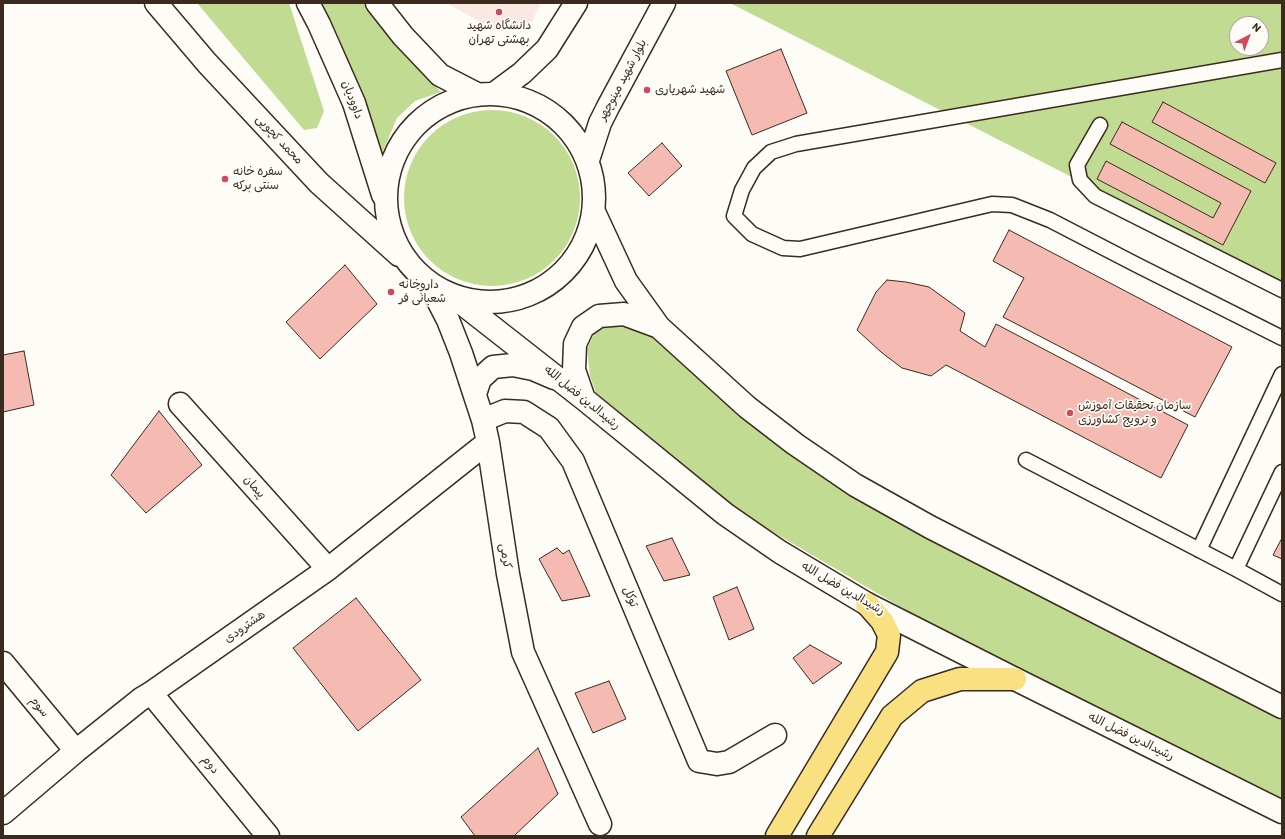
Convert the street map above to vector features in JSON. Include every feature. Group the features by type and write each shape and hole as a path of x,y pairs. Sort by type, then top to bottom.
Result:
{"highway":[{"path":"777,836 887,652 889,635 882,621 867,604"},
{"path":"818,836 892,716 922,691 960,679 1015,679"}],"main road":[{"name":"محمد کچویی","path":"156,3 207,63 319,183 412,267"},
{"name":"داوودیان","path":"308,3 319,24 354,103 385,202"},
{"path":"377,3 403,36 440,75 486,93 524,99 551,112 573,134 588,160 594,186 594,212 585,243 567,269 542,289 513,301 481,302 450,294 429,283 412,267 398,247 389,225 385,202 389,171 401,142 421,119 447,102 486,93 522,73 546,48 576,3"},
{"name":"بلوار شهید مینوچهر","path":"588,160 600,123 664,3"},
{"path":"594,212 626,281 659,327 747,407 795,444 855,485 930,527 1282,707"},
{"name":"کرمی","path":"429,283 461,353 483,420 488,442 508,574 523,652 600,824"},
{"name":"رشیدالدین فضل الله","path":"450,294 584,399 725,514 780,552 867,604 1282,812"},
{"path":"584,399 574,370 575,344 583,327 599,316 624,314 659,327"},
{"path":"475,394 480,379 493,367 512,365 533,369 561,381"},
{"name":"پیمان","path":"180,404 328,570"},
{"name":"توکل","path":"483,420 505,410 524,412 549,428 573,461 699,761 716,764 729,762 775,735"},
{"name":"هشترودی","path":"3,813 76,751 142,699 328,570 488,442"},
{"name":"سوم","path":"3,663 76,751"},
{"name":"دوم","path":"151,693 268,836"}],"lane":[{"path":"1282,60 796,144 771,152 754,168 742,190 734,216 752,234 783,248 800,250 992,204 1012,205 1050,220 1282,338"},
{"path":"1100,125 1077,165 1080,180 1095,196 1282,290"},
{"path":"1199,550 1282,374"},
{"path":"1026,460 1282,594"},
{"path":"1236,569 1282,472"}],"shaded area":[{"name":"دانشگاه شهید بهشتی تهران","path":"446,3 541,3 532,21 499,32"}],"green space":[{"path":"197,3 289,3 324,111 317,128 304,130"},
{"path":"321,3 364,3 408,59 441,92 415,101 397,118 381,156 337,33"},
{"path":"730,3 1282,3 1282,284"},
{"path":"483,110 501,110 518,114 533,120 548,130 560,142 570,157 576,172 580,189 580,207 576,224 570,239 560,254 548,266 533,276 518,282 501,286 483,286 466,282 451,276 436,266 424,254 414,239 408,224 404,207 404,189 408,172 414,157 424,142 436,130 451,120 466,114"},
{"path":"616,322 654,335 729,404 1282,716 1282,803 957,640 744,515 597,396 590,376 587,349 595,332"}],"building":[{"path":"781,49 807,113 752,135 726,71"},
{"path":"1163,102 1276,163 1265,183 1152,122"},
{"path":"1122,122 1251,191 1223,245 1097,179 1106,161 1213,218 1221,203 1110,144"},
{"path":"662,143 682,166 649,196 628,173"},
{"path":"1009,230 1232,347 1195,417 1003,317 1024,278 993,261"},
{"path":"345,265 377,304 320,359 286,322"},
{"path":"887,280 929,287 965,313 960,331 985,347 996,324 1188,425 1161,478 946,365 931,376 902,368 881,352 857,330 876,292"},
{"path":"24,351 34,405 3,412 3,355"},
{"path":"159,411 202,465 146,513 111,475"},
{"path":"672,538 690,575 664,581 646,546"},
{"path":"1282,538 1282,559 1273,555"},
{"path":"557,548 563,554 569,550 590,596 562,601 539,559"},
{"path":"737,587 754,629 729,640 713,597"},
{"path":"356,598 421,680 358,731 293,648"},
{"path":"810,645 842,663 813,684 793,658"},
{"path":"609,681 626,719 593,733 575,693"},
{"path":"538,748 558,794 514,836 475,836 461,817"}],"place":[{"name":"دانشگاه شهید بهشتی تهران","path":"499,12"},
{"name":"شهید شهریاری","path":"647,90"},
{"name":"سفره خانه سنتی برکه","path":"225,179"},
{"name":"داروخانه شعبانی فر","path":"391,292"},
{"name":"سازمان تحقیقات آموزش و ترویج کشاورزی","path":"1070,413"}]}
